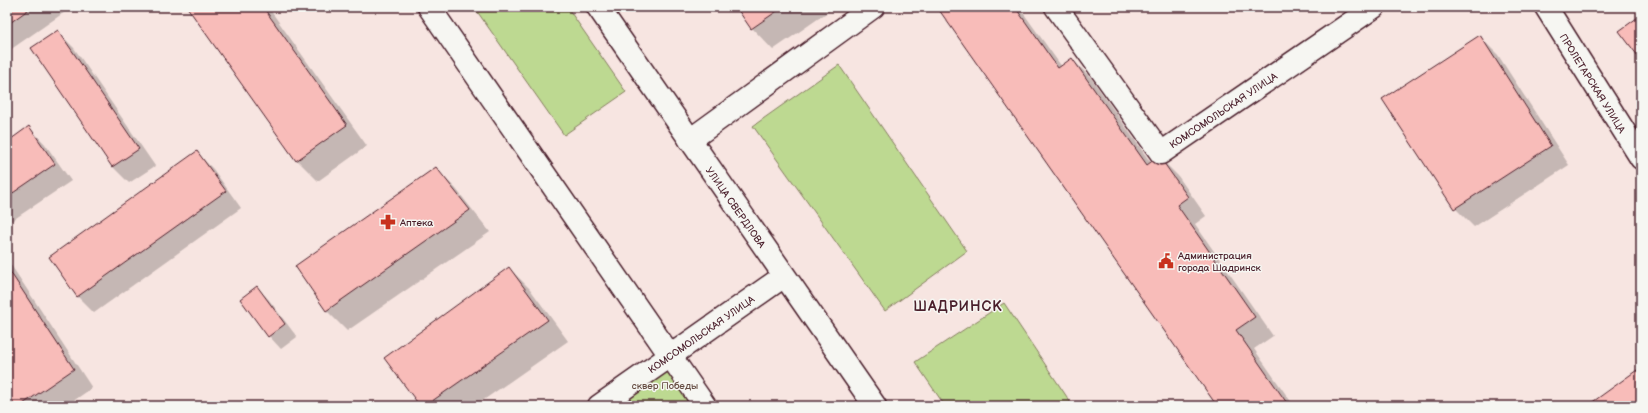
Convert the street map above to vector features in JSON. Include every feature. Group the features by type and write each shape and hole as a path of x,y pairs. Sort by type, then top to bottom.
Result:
{"main road":[{"path":"429,7 705,406"},
{"name":"УЛИЦА СВЕРДЛОВА","path":"598,7 875,406"},
{"path":"690,140 873,7"},
{"name":"КОМСОМОЛЬСКАЯ УЛИЦА","path":"1056,7 1161,153 1374,7"},
{"name":"ПРОЛЕТАРСКАЯ УЛИЦА","path":"1546,7 1641,158"},
{"name":"КОМСОМОЛЬСКАЯ УЛИЦА","path":"599,406 784,276"}],"green space":[{"path":"474,7 567,7 626,92 564,135"},
{"path":"839,65 967,251 885,311 753,126"},
{"path":"1004,303 1073,406 945,406 915,362"},
{"name":"сквер Победы","path":"670,356 705,406 599,406"}],"building":[{"path":"7,7 32,7 7,25"},
{"path":"187,7 263,7 347,125 296,161"},
{"path":"736,7 783,7 751,29"},
{"name":"Администрация города Шадринск","path":"937,7 1015,7 1058,68 1072,58 1147,165 1159,156 1188,197 1177,205 1255,317 1236,330 1289,406 1217,406"},
{"path":"1641,15 1641,60 1619,31"},
{"path":"58,30 139,149 112,167 31,48"},
{"path":"1480,35 1551,146 1454,209 1382,99"},
{"path":"29,126 55,164 7,197 7,142"},
{"path":"197,151 226,191 77,297 49,257"},
{"path":"436,167 470,210 326,311 295,266"},
{"path":"7,267 74,369 20,406 7,406"},
{"path":"509,267 548,320 425,406 420,406 384,358"},
{"path":"257,286 285,324 268,337 240,299"},
{"path":"1637,370 1641,375 1641,406 1587,406"}],"place":[{"name":"Аптека","path":"388,222"},
{"name":"Администрация города Шадринск","path":"1166,261"}],"district":[{"name":"ШАДРИНСК","path":"958,306"}]}
